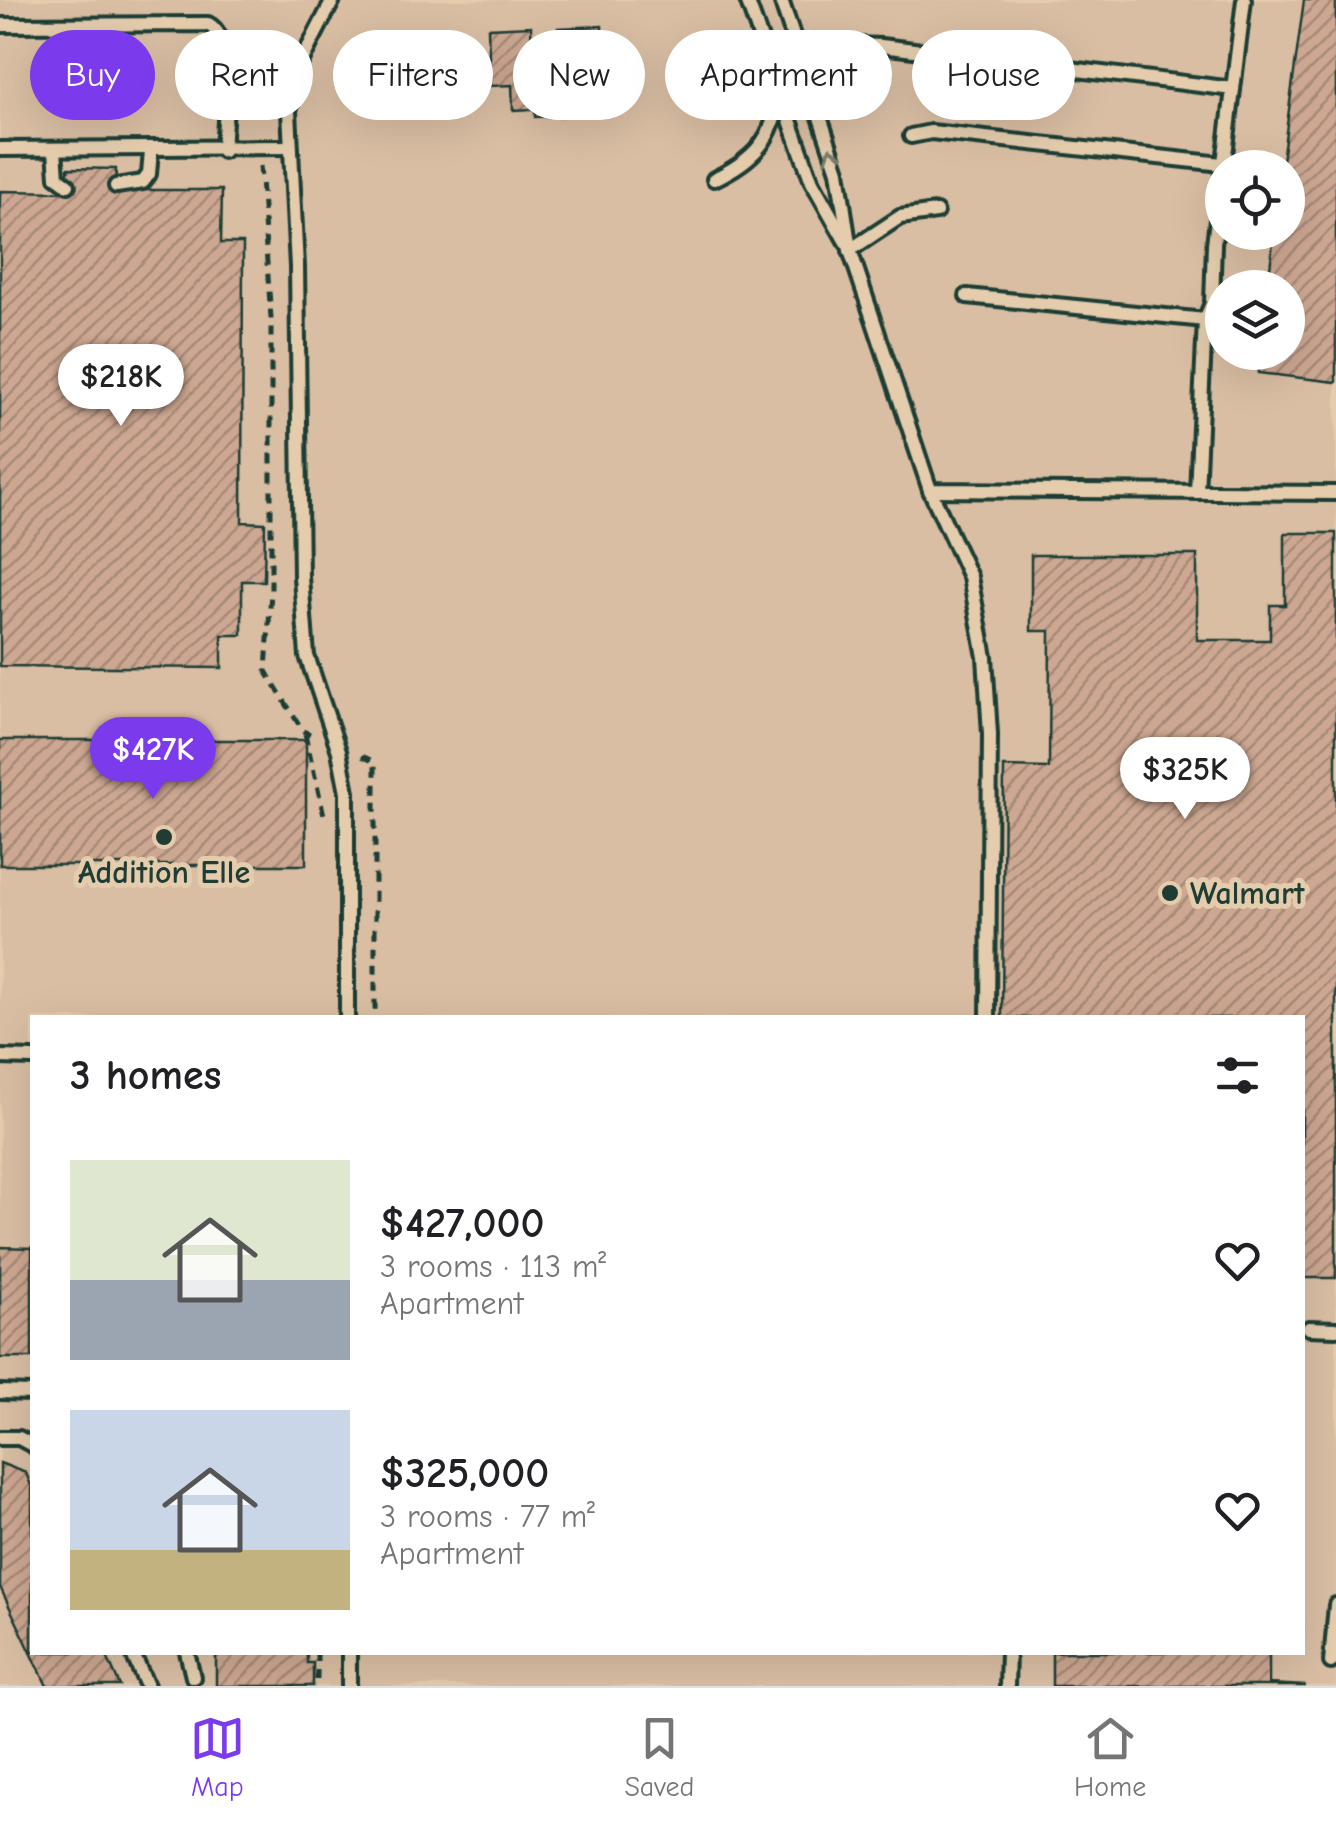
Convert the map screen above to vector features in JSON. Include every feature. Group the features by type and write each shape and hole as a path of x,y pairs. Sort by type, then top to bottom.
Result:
{"lane":[{"path":"332,0 292,89 290,148 297,267 301,577 306,656 315,692 340,750 347,792 348,1015"},
{"path":"745,0 757,30"},
{"path":"781,0 791,30"},
{"path":"1224,150 1244,0"},
{"path":"0,25 208,24 217,28 226,46 223,151"},
{"path":"892,47 1233,88"},
{"path":"714,179 744,165 764,144 776,120"},
{"path":"790,120 812,182 850,250"},
{"path":"821,120 838,171 850,250 930,490 970,577 986,657 990,734 988,1015"},
{"path":"911,136 930,132 1205,162"},
{"path":"0,150 290,148"},
{"path":"55,150 57,177 68,186"},
{"path":"116,186 143,182 149,174 152,151"},
{"path":"850,250 900,217 936,212"},
{"path":"967,296 1205,320 1197,492"},
{"path":"930,490 1336,493"},
{"path":"0,1057 30,1058"},
{"path":"1309,1328 1336,1329"},
{"path":"0,1392 30,1393"},
{"path":"0,1438 19,1438 30,1445"},
{"path":"1331,1662 1336,1605"},
{"path":"133,1655 147,1686"},
{"path":"189,1655 193,1676"},
{"path":"348,1655 349,1686"},
{"path":"1007,1686 1008,1655"}],"path":[{"path":"317,1655 317,1686"}],"shaded area":[{"path":"0,0 1336,0 1336,1686 0,1686"}],"building":[{"path":"1304,0 1336,0 1336,382 1258,373 1305,370 1305,270 1270,270 1272,250 1305,250 1305,150 1283,150"},
{"path":"531,26 531,30 513,30 513,110 512,85 493,86 493,30 488,28"},
{"path":"602,26 602,30 558,30 558,28"},
{"path":"68,168 116,169 115,190 222,190 221,243 243,243 242,522 265,523 264,581 242,581 242,635 222,635 222,668 0,666 0,191 68,192"},
{"name":"Walmart","path":"1285,533 1336,533 1336,1278 1305,1278 1305,1015 1002,1015 1004,767 1049,768 1050,631 1031,631 1031,555 1197,555 1197,640 1270,640 1270,605 1285,605"},
{"path":"0,740 306,740 306,865 0,865"},
{"path":"0,1247 30,1248 30,1358 0,1358"},
{"path":"0,1463 26,1473 30,1483 30,1650 0,1587"},
{"path":"32,1655 106,1655 120,1686 47,1686"},
{"path":"216,1655 307,1655 307,1663 313,1663 313,1686 216,1686"},
{"path":"1052,1655 1269,1655 1269,1684 1306,1686 1052,1686"}],"place":[{"name":"Addition Elle","path":"164,837"},
{"name":"Walmart","path":"1170,893"}]}
